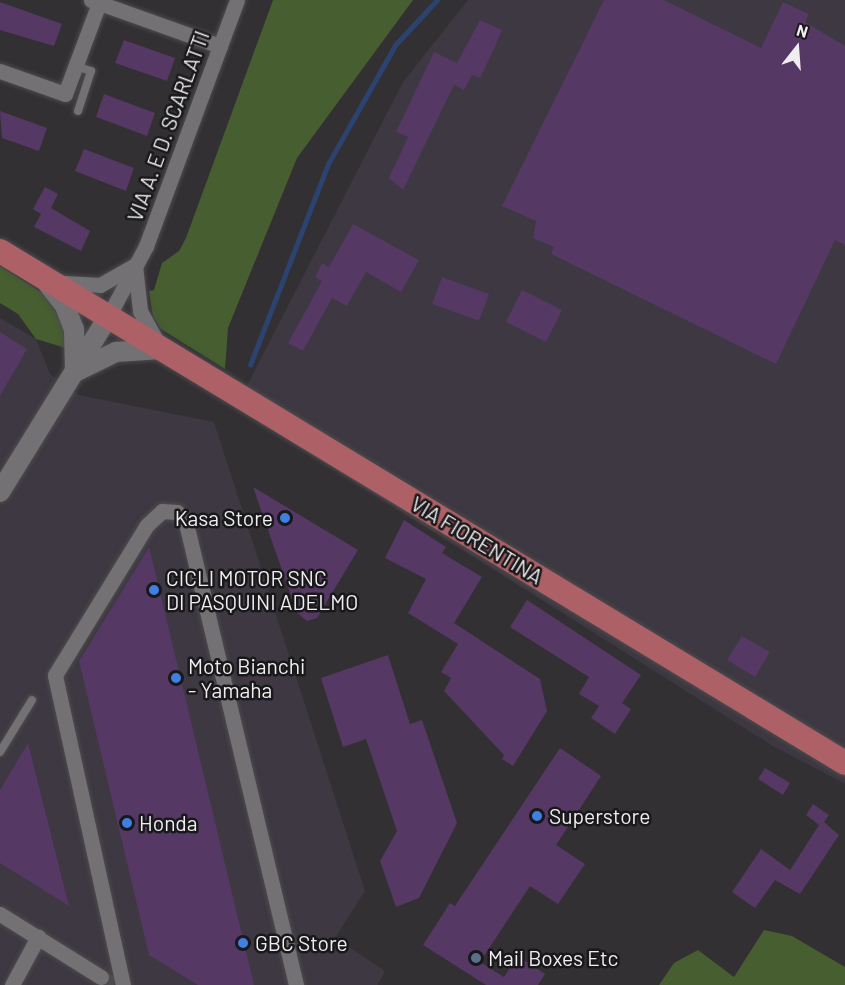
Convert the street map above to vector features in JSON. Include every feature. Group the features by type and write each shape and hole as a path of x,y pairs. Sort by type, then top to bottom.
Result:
{"main road":[{"name":"VIA FIORENTINA","path":"0,251 845,763"}],"street":[{"name":"VIA A. E D. SCARLATTI","path":"108,317 135,265 237,0"},
{"path":"0,71 64,94 96,1 220,46"},
{"name":"VIA A. E D. SCARLATTI","path":"135,265 140,311 161,349"},
{"path":"43,278 79,286 100,285 135,265"},
{"path":"43,278 65,306 74,329 75,372"},
{"path":"0,492 108,317"},
{"path":"75,372 116,351 161,349"},
{"path":"123,985 55,675 147,525 162,511 177,512 186,523 296,985"},
{"path":"0,914 101,977"},
{"path":"12,985 38,937"}],"lane":[{"path":"75,66 91,71 78,111"},
{"path":"0,752 32,700"}],"shaded area":[{"path":"468,0 845,0 845,784 773,746 236,407 403,82"},
{"path":"0,318 36,339 50,374 79,395 214,422 365,891 335,938 385,971 378,985 0,985"}],"green space":[{"path":"273,0 413,0 297,158 228,328 225,369 161,329 153,317 149,291 154,290 162,263 179,251 186,238"},
{"path":"0,266 44,294 65,325 69,349 36,339 18,314 0,303"},
{"path":"764,930 792,936 845,967 845,985 659,985 674,963 698,950 734,977"}],"building":[{"path":"604,0 664,0 761,48 783,2 809,14 805,22 845,46 845,245 835,240 776,364 551,254 554,247 533,238 536,221 502,206"},
{"path":"0,2 62,24 54,46 0,30"},
{"path":"480,20 502,30 494,49 480,78 472,75 464,90 454,85 403,190 389,178 408,137 396,132 434,52 457,63"},
{"path":"124,40 175,58 167,81 115,63"},
{"path":"104,94 155,113 147,136 96,117"},
{"path":"0,111 47,128 39,151 2,138"},
{"path":"84,149 134,168 126,191 75,171"},
{"path":"45,187 58,194 51,208 90,231 81,251 34,227 41,214 33,209"},
{"path":"353,224 419,260 401,292 366,272 347,306 332,298 303,351 288,343 322,281 315,277 322,263 329,267"},
{"path":"442,277 489,294 479,321 432,304"},
{"path":"522,290 562,310 546,342 506,322"},
{"path":"0,332 27,349 0,396"},
{"path":"253,487 358,550 317,618 307,621 297,613"},
{"path":"404,520 446,547 442,553 482,577 454,623 540,679 547,711 513,766 502,759 504,755 444,691 451,678 441,672 458,644 408,613 426,579 385,558"},
{"path":"149,547 254,985 198,985 149,955 79,661"},
{"path":"527,600 641,675 622,703 631,709 615,734 591,718 599,706 579,694 589,677 510,627"},
{"path":"742,636 770,652 755,677 727,660"},
{"path":"388,655 410,724 422,720 457,823 419,898 396,907 380,861 397,831 366,739 343,747 321,678"},
{"path":"28,743 69,906 0,863 0,790"},
{"path":"560,748 601,776 556,845 585,864 558,904 530,886 480,962 504,977 518,956 545,974 538,985 486,985 423,945 450,903 455,906"},
{"path":"765,768 790,783 783,795 758,779"},
{"path":"813,804 829,815 824,822 839,835 800,894 775,880 755,908 732,892 761,849 790,870 819,825 806,815"}],"waterway":[{"path":"250,365 328,164 396,44 437,0"}],"tunnel":[{"path":"101,977 115,985"}],"place":[{"name":"Kasa Store","path":"285,518"},
{"name":"CICLI MOTOR SNC DI PASQUINI ADELMO","path":"154,590"},
{"name":"Moto Bianchi - Yamaha","path":"176,678"},
{"name":"Superstore","path":"537,816"},
{"name":"Honda","path":"127,823"},
{"name":"GBC Store","path":"243,943"},
{"name":"Mail Boxes Etc","path":"476,958"}]}
